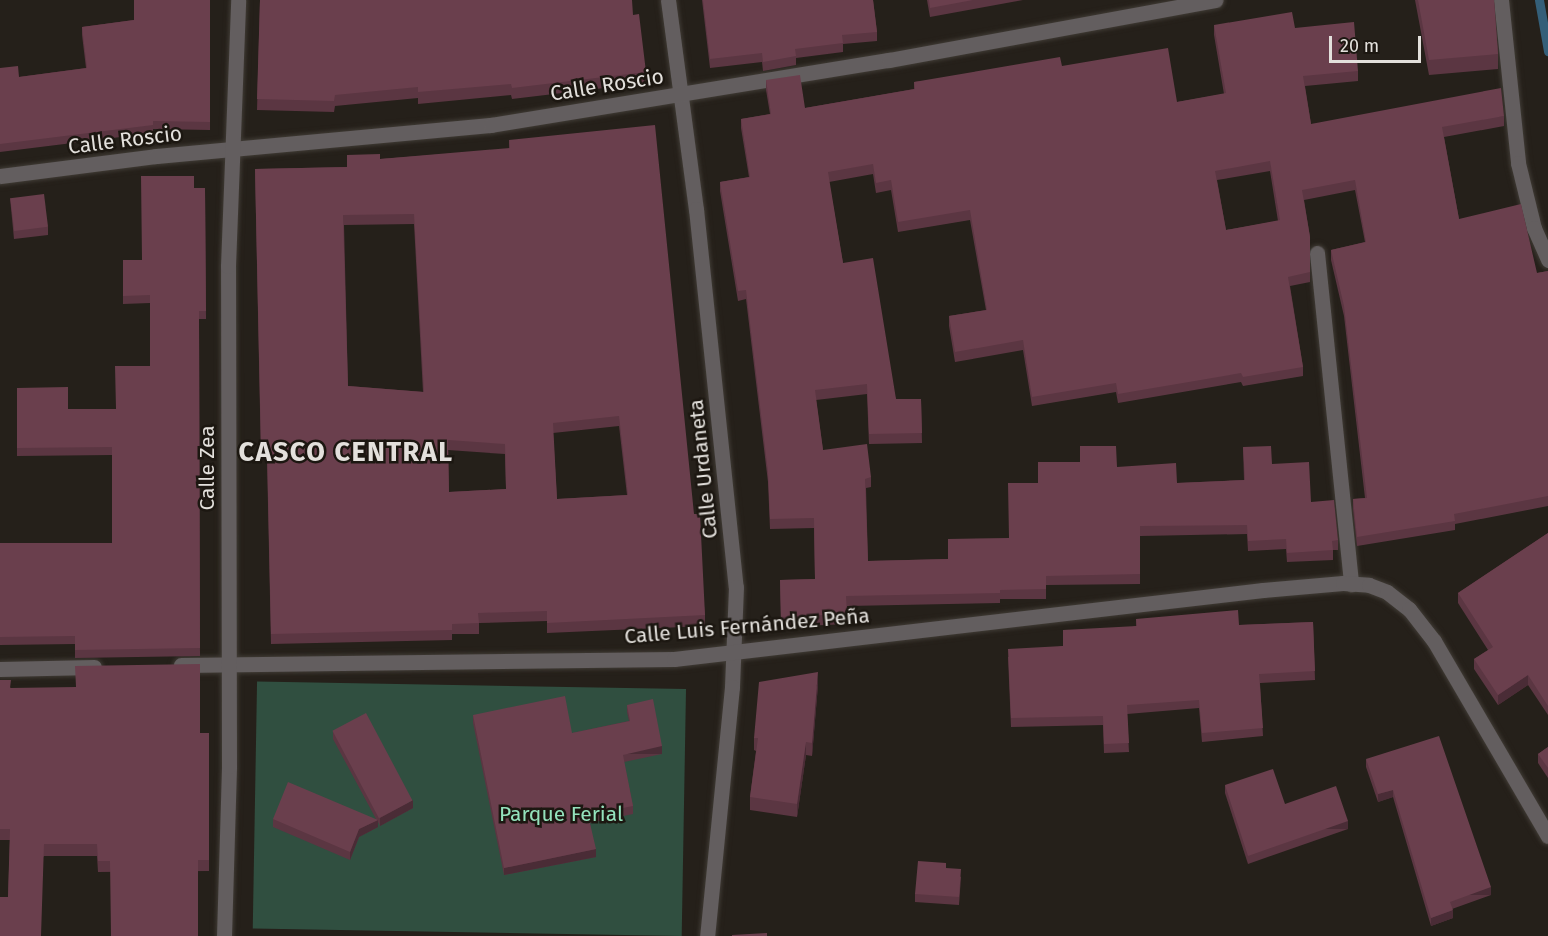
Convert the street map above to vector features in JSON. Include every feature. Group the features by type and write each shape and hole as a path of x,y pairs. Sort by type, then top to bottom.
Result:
{"street":[{"name":"Calle Zea","path":"224,936 228,664 228,278 238,0"},
{"name":"Calle Urdaneta","path":"668,0 728,494 736,587 734,652 707,936"},
{"name":"Calle Roscio","path":"0,176 232,150 491,125 681,95 1216,0"},
{"path":"1500,0 1518,163 1534,228 1548,260"},
{"path":"1317,253 1350,584"},
{"name":"Calle Luis Fernández Peña","path":"168,665 674,659 1263,590 1350,584 1387,592 1409,609 1434,641 1548,836"},
{"path":"0,669 108,666"}],"green space":[{"name":"Parque Ferial","path":"257,682 686,689 682,936 253,928"}],"building":[{"path":"134,0 210,0 210,122 153,121 153,125 0,144 0,68 18,66 19,77 87,68 82,27 134,20"},
{"path":"260,0 632,0 633,15 639,14 646,72 512,88 511,84 418,92 418,87 335,95 334,101 257,99"},
{"path":"703,0 873,0 877,32 842,35 843,43 795,49 796,56 763,62 762,53 710,59"},
{"path":"929,0 973,0 930,8"},
{"path":"1418,0 1494,0 1498,54 1429,60"},
{"path":"1292,12 1295,28 1354,22 1358,71 1303,76 1311,124 1501,88 1504,116 1442,127 1459,219 1521,204 1537,273 1548,271 1548,496 1454,514 1455,521 1357,537 1353,499 1367,498 1344,306 1331,250 1366,242 1355,180 1302,190 1310,237 1310,272 1288,277 1303,367 1243,377 1241,373 1118,394 1116,383 1032,397 1023,340 955,352 949,316 987,310 970,210 898,222 891,180 876,183 873,164 828,172 843,263 873,258 896,399 921,399 922,433 869,434 867,384 815,390 823,450 867,444 871,477 865,479 868,561 948,559 948,539 1009,538 1008,483 1038,483 1038,462 1080,462 1080,446 1116,446 1117,467 1176,463 1177,483 1245,480 1243,447 1271,446 1272,464 1309,462 1311,502 1334,500 1338,540 1332,541 1333,550 1287,553 1286,539 1248,541 1247,525 1140,526 1140,574 1046,576 1046,589 1000,590 1000,593 846,596 847,614 781,617 780,580 815,579 814,518 770,519 768,472 746,290 738,291 720,182 750,177 741,119 771,114 766,80 800,75 805,108 915,89 914,82 1060,57 1062,66 1168,48 1177,102 1226,93 1214,25","holes":["1270,161 1280,220 1226,230 1215,171"]},
{"path":"655,125 694,514 700,514 705,615 547,623 547,611 478,613 479,623 452,624 452,630 271,634 267,448 261,448 255,169 347,167 347,155 380,154 380,159 510,148 509,140","holes":["414,214 424,392 348,386 343,215","619,416 628,495 557,499 553,423","448,440 505,444 506,489 449,492"]},
{"path":"141,176 194,176 194,188 205,188 206,311 199,311 200,648 75,650 75,636 0,637 0,543 112,543 112,447 17,448 17,388 68,387 68,409 116,409 115,366 150,366 150,295 123,296 123,260 142,260"},
{"path":"44,194 48,227 14,231 10,198"},
{"path":"1548,533 1548,706 1528,675 1498,695 1474,659 1493,647 1458,593"},
{"path":"1238,610 1239,625 1313,622 1315,671 1259,674 1263,728 1202,733 1199,700 1127,705 1129,743 1104,744 1103,716 1011,718 1008,649 1063,646 1063,630 1137,626 1136,619"},
{"path":"200,664 200,733 209,733 209,860 198,860 198,936 111,936 110,861 98,861 97,844 44,844 41,936 0,936 0,897 8,897 10,829 0,829 0,680 11,680 10,688 76,687 75,666"},
{"path":"818,672 812,743 806,742 797,804 750,797 758,738 754,738 759,682"},
{"path":"565,696 572,733 630,721 627,705 653,699 662,746 623,755 633,806 588,815 596,849 504,868 473,715"},
{"path":"366,713 412,800 379,818 332,731"},
{"path":"1439,736 1491,887 1450,902 1453,910 1431,918 1393,790 1378,794 1366,759"},
{"path":"1548,747 1548,768 1538,754"},
{"path":"1273,769 1285,804 1336,786 1348,821 1248,856 1225,785"},
{"path":"288,782 378,820 359,829 350,852 273,819"},
{"path":"918,861 946,863 946,868 961,869 959,897 915,894"},
{"path":"767,933 767,936 732,936 732,935"}],"waterway":[{"path":"1539,0 1548,51"}],"district":[{"name":"CASCO CENTRAL","path":"346,453"}]}
